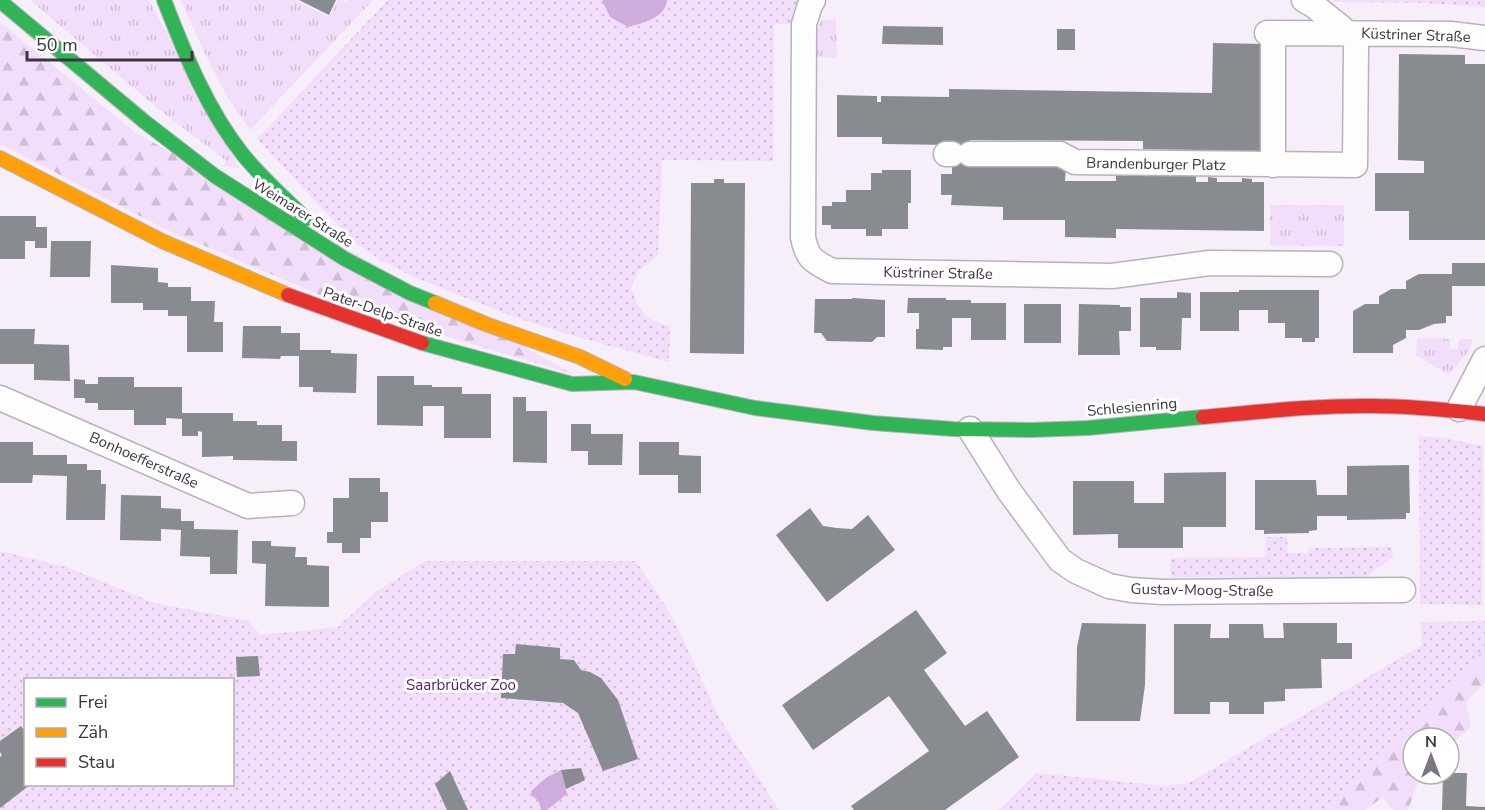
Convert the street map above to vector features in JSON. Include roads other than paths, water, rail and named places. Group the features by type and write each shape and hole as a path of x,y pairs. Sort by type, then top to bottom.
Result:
{"street":[{"path":"164,0 198,81 236,145 345,259"},
{"name":"Küstriner Straße","path":"813,0 804,24 802,237 806,252 813,261 832,271 1112,276 1209,263 1330,264"},
{"name":"Küstriner Straße","path":"1304,0 1313,5 1352,40"},
{"name":"Weimarer Straße","path":"0,1 145,122 216,176 345,259 410,293 488,325 580,357 630,381"},
{"name":"Küstriner Straße","path":"1273,165 1270,39 1352,40 1451,34 1485,38"},
{"name":"Brandenburger Platz","path":"956,153 1060,154 1075,162 1355,165 1352,40"},
{"name":"Pater-Delp-Straße","path":"0,158 94,209 162,242 377,330 573,384 630,381 716,400 782,411"},
{"path":"1459,409 1485,359"},
{"name":"Bonhoefferstraße","path":"0,398 248,506 292,503"},
{"name":"Schlesienring","path":"782,411 904,425 1029,430 1099,428 1296,408 1402,406 1459,409 1485,414"},
{"name":"Gustav-Moog-Straße","path":"970,429 1009,491 1060,560 1076,571 1109,586 1131,591 1163,592 1403,590"}],"park label":[{"name":"Saarbrücker Zoo","path":"461,685"}]}
